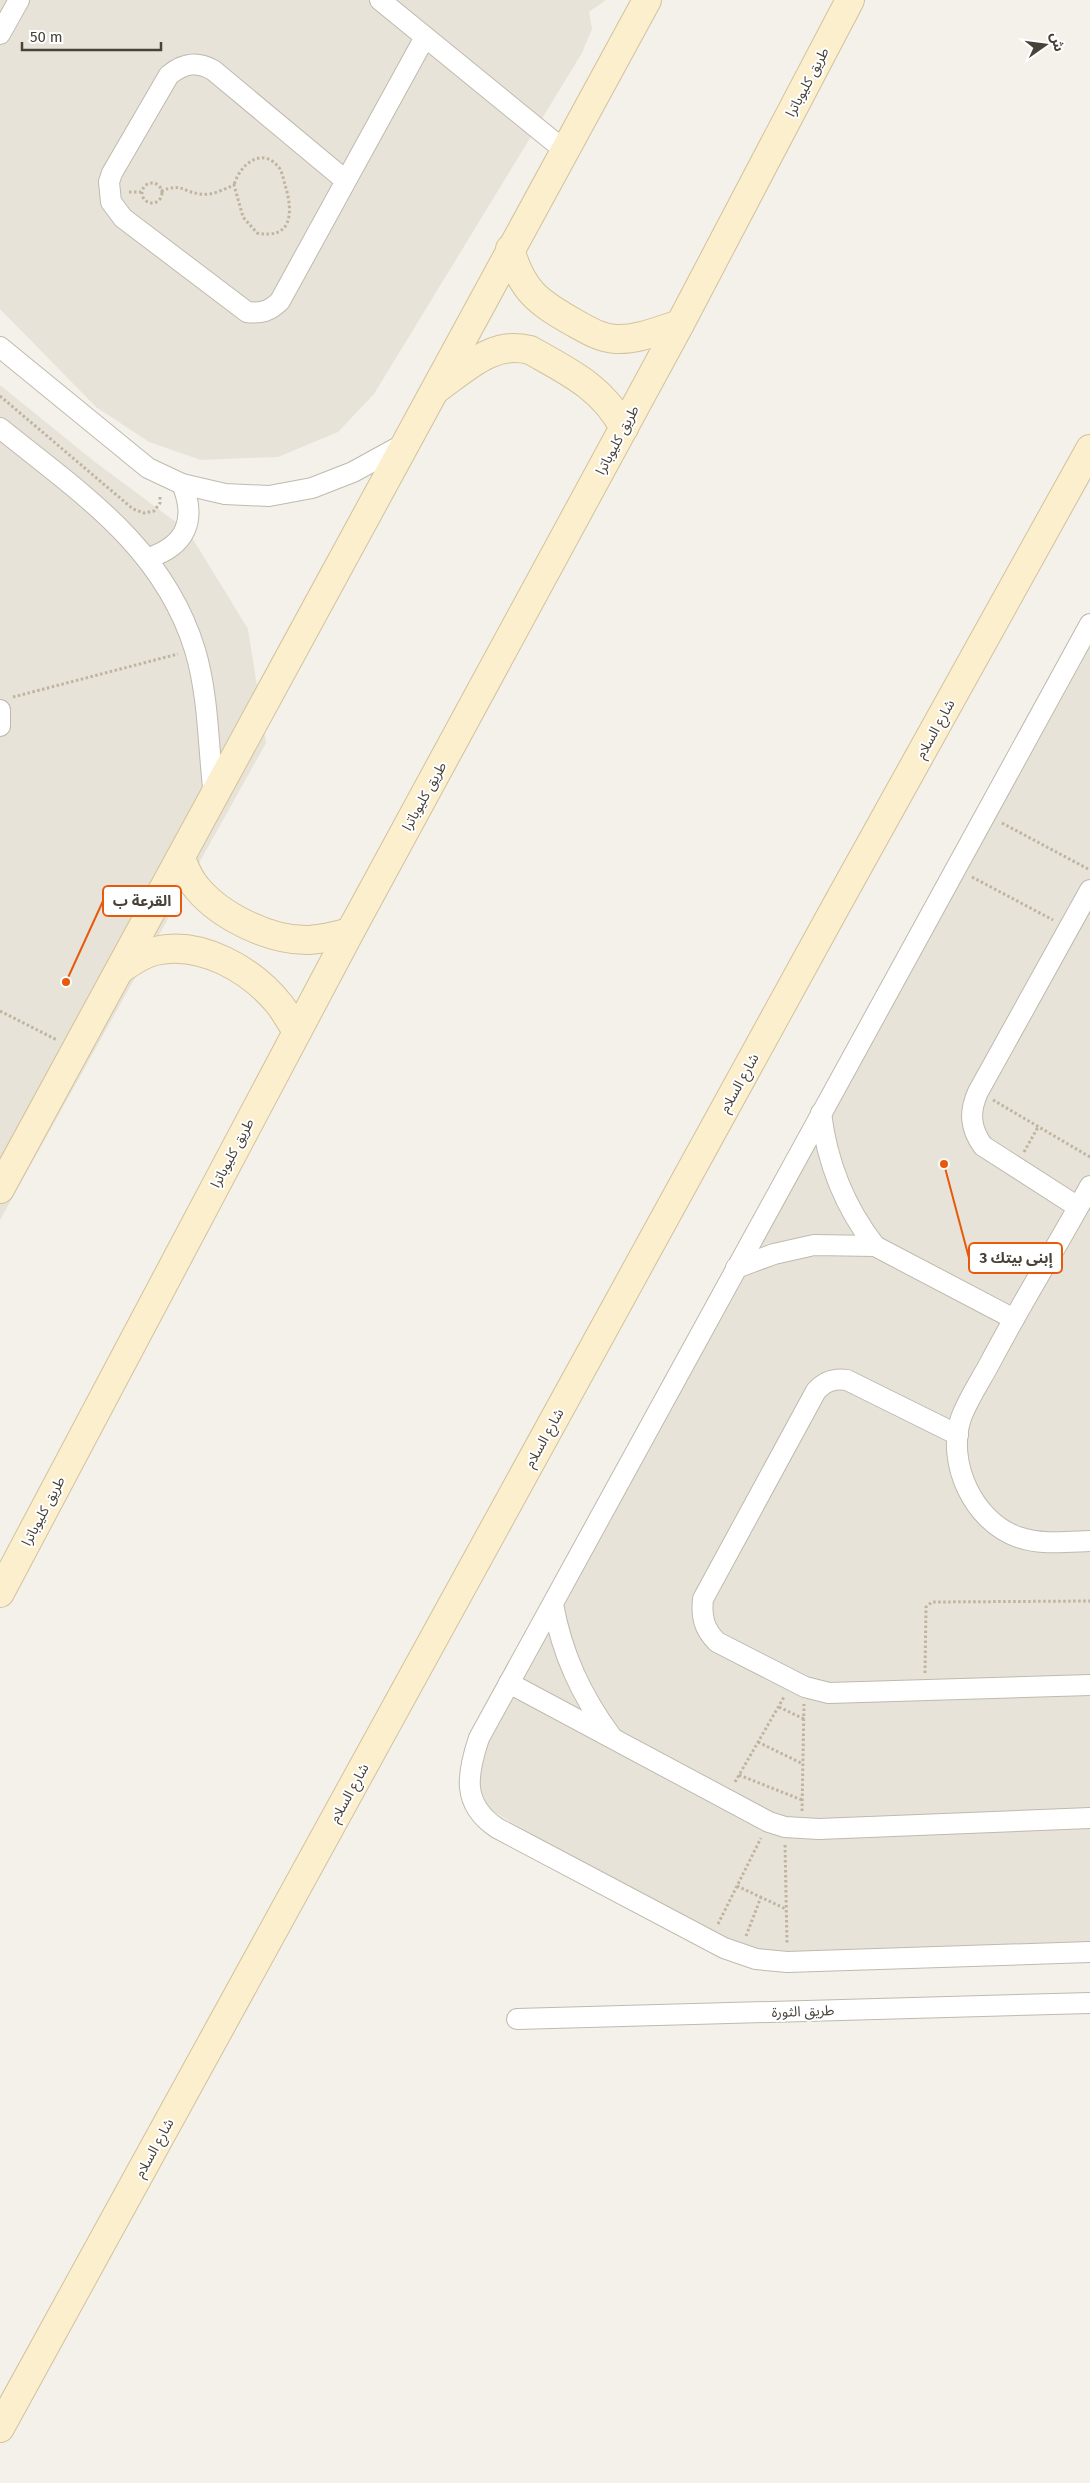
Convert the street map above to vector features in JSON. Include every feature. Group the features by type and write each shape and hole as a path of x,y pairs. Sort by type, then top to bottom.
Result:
{"main road":[{"path":"0,1189 647,0"},
{"name":"طريق كليوباترا","path":"0,1593 350,932 680,324 850,0"},
{"path":"510,249 524,283 541,304 595,334 616,339 630,338 680,324"},
{"path":"434,390 488,354 509,347 520,347 530,350 593,388 611,406 624,428"},
{"name":"شارع السلام","path":"0,2428 830,917 1090,449"},
{"path":"181,858 188,876 197,889 212,903 265,932 286,938 308,940 329,938 350,932"},
{"path":"121,969 154,951 191,950 208,954 242,972 262,988 280,1006 297,1031"}],"street":[{"path":"0,34 19,0"},
{"path":"380,0 564,150"},
{"path":"345,180 213,70 195,64 177,69 169,75 112,172 108,192 111,202 124,218 247,312 256,313 274,308 280,301 424,36"},
{"path":"3,347 148,468 182,484 225,494 269,496 312,488 354,472 404,444"},
{"path":"0,428 115,521 148,558 167,587 183,618 195,650 205,696 214,796"},
{"path":"148,558 164,553 176,544 185,530 189,515 188,498 182,484"},
{"path":"1090,624 479,1738 474,1753 469,1783 471,1797 476,1810 485,1820 497,1828 710,1940 739,1954 756,1959 787,1962 1090,1952"},
{"path":"0,726 5,704"},
{"path":"1078,1207 991,1154 976,1136 971,1114 978,1092 1090,890"},
{"path":"821,1113 834,1174 851,1212 875,1246"},
{"path":"1090,1186 1014,1319 961,1418 957,1455 962,1474 982,1512 998,1527 1018,1537 1039,1542 1090,1541"},
{"path":"736,1268 774,1254 814,1246 834,1244 875,1246 1014,1319"},
{"path":"958,1435 847,1380 830,1380 816,1390 703,1599 702,1611 709,1634 717,1642 799,1684 829,1693 1090,1685"},
{"path":"553,1604 561,1641 574,1676 592,1709 614,1739"},
{"path":"509,1684 725,1799 785,1826 1090,1818"},
{"name":"طريق الثورة","path":"517,2019 1090,2003"}],"path":[{"path":"260,159 274,164 283,176 290,201 291,209 286,225 273,234 257,233 243,217 234,185 240,169 245,164 260,159"},
{"path":"151,183 158,185 162,191 160,198 154,203 146,202 142,196 142,189 151,183"},
{"path":"162,191 180,186 199,194 208,194 234,185"},
{"path":"0,396 133,508 144,513 154,511 160,503 159,492"},
{"path":"5,704 195,650"},
{"path":"985,814 1090,870"},
{"path":"956,868 1069,929"},
{"path":"0,1011 77,1050"},
{"path":"978,1092 1090,1156"},
{"path":"1015,1168 1038,1126"},
{"path":"925,1691 926,1607 929,1603 1090,1601"},
{"path":"725,1799 779,1707 799,1684"},
{"path":"710,1940 737,1886 785,1826 802,1800 804,1719 799,1684"},
{"path":"779,1707 804,1719"},
{"path":"758,1742 803,1764"},
{"path":"739,1775 802,1800"},
{"path":"785,1826 787,1962"},
{"path":"737,1886 786,1909"},
{"path":"739,1954 761,1897"}],"shaded area":[{"path":"0,0 606,0 589,12 592,29 582,53 374,394 338,432 278,457 201,460 149,442 96,407 0,309"},
{"path":"0,385 95,462 188,531 248,629 266,743 0,1220"},
{"path":"1090,623 1090,1943 779,1954 746,1948 684,1922 480,1804 473,1764"}],"place":[{"name":"القرعة ب","path":"66,982"},
{"name":"إبنى بيتك 3","path":"944,1164"}]}
